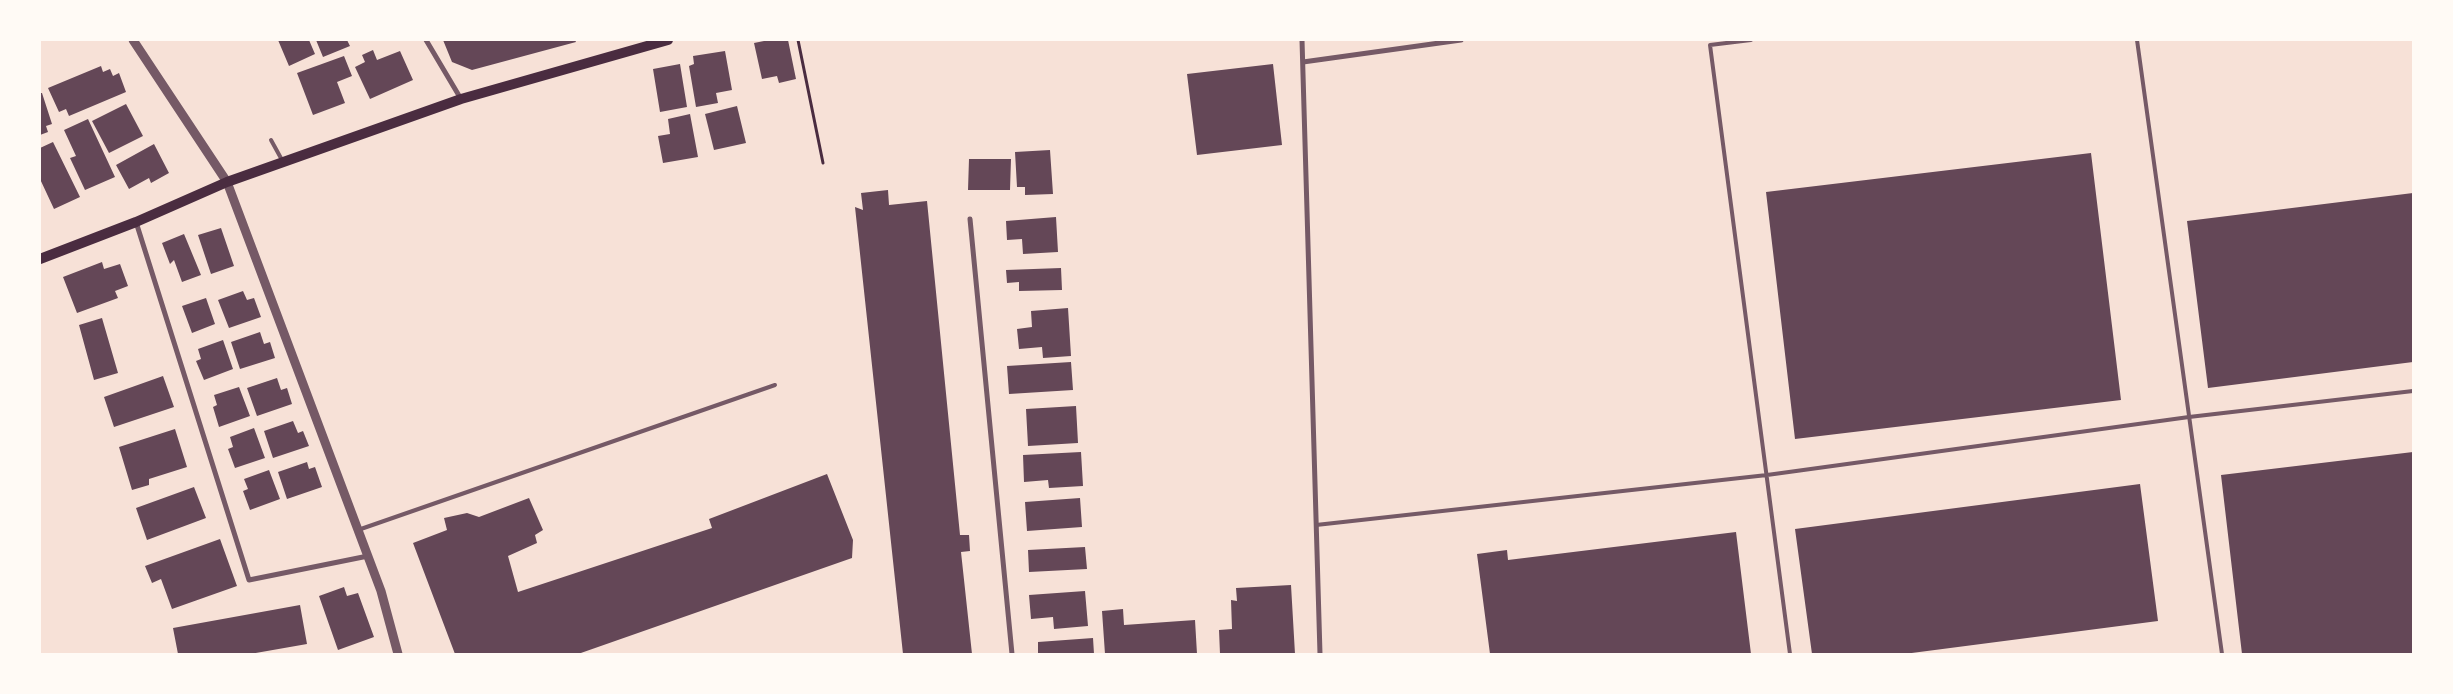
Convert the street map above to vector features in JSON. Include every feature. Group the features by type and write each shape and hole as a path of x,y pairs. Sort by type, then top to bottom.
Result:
{"main road":[{"path":"40,260 136,222 227,182 460,99 668,40"}],"street":[{"path":"133,40 227,182 381,591 398,654"},
{"path":"426,40 460,99"},
{"path":"1302,40 1320,654"},
{"path":"1303,62 1461,40"},
{"path":"970,220 1012,654"},
{"path":"136,222 249,580 368,556"}],"lane":[{"path":"1751,40 1710,46 1790,654"},
{"path":"2137,40 2222,654"},
{"path":"271,140 283,162"},
{"path":"358,530 775,385"},
{"path":"1316,525 1767,475 2189,417 2413,391"}],"path":[{"path":"798,40 823,163"}],"building":[{"path":"278,40 309,40 315,54 289,66"},
{"path":"316,40 347,40 350,46 323,57"},
{"path":"443,40 575,40 576,42 472,70 452,62"},
{"path":"769,40 788,40 796,79 779,83 777,76 762,79 754,43"},
{"path":"373,50 377,60 400,51 413,80 370,99 355,67 365,62 362,55"},
{"path":"725,51 732,90 716,93 718,103 696,107 689,66 694,64 693,56"},
{"path":"344,56 352,76 337,82 345,103 313,115 297,73"},
{"path":"680,64 687,107 660,112 653,69"},
{"path":"1273,64 1282,145 1197,155 1187,74"},
{"path":"101,66 103,72 110,69 113,76 119,73 126,92 69,116 66,109 59,112 48,88"},
{"path":"40,93 42,93 52,124 46,126 48,132 40,135"},
{"path":"126,104 143,136 109,153 92,121"},
{"path":"737,106 746,143 714,150 705,114"},
{"path":"690,114 698,157 663,163 658,136 670,134 668,119"},
{"path":"88,119 115,177 85,190 70,158 76,156 64,130"},
{"path":"53,142 80,197 54,209 40,179 40,148"},
{"path":"154,144 169,173 151,183 149,178 129,189 116,165"},
{"path":"1050,150 1053,194 1025,195 1025,187 1017,187 1015,152"},
{"path":"2091,153 2121,400 1795,439 1766,192"},
{"path":"969,159 1011,159 1010,190 968,190"},
{"path":"888,190 889,205 927,201 960,535 969,535 970,551 961,552 972,654 903,654 855,207 863,210 861,193"},
{"path":"2413,193 2413,362 2208,388 2187,221"},
{"path":"1056,217 1058,252 1023,254 1022,239 1007,240 1006,221"},
{"path":"221,228 234,266 211,274 198,235"},
{"path":"184,234 201,275 182,282 174,260 170,264 162,243"},
{"path":"102,262 104,269 120,264 128,286 115,291 118,298 77,313 63,277"},
{"path":"1061,268 1062,290 1019,291 1019,282 1007,283 1006,270"},
{"path":"243,291 247,300 254,298 261,317 229,328 218,300"},
{"path":"206,298 215,324 192,333 182,306"},
{"path":"1068,308 1071,356 1043,358 1042,347 1019,349 1017,329 1032,327 1031,311"},
{"path":"102,318 118,373 94,380 79,325"},
{"path":"260,332 264,344 270,342 275,358 240,369 231,342"},
{"path":"223,340 233,369 204,380 196,361 201,359 198,349"},
{"path":"1071,362 1073,390 1009,394 1007,366"},
{"path":"163,376 174,407 114,427 104,397"},
{"path":"277,378 281,390 287,388 292,404 257,416 247,388"},
{"path":"239,387 250,416 219,427 213,407 217,405 214,395"},
{"path":"1076,406 1078,443 1028,446 1026,409"},
{"path":"293,421 298,433 303,431 309,446 273,458 264,431"},
{"path":"254,428 265,458 235,468 228,449 233,447 230,437"},
{"path":"175,429 187,467 149,479 149,485 132,490 119,447"},
{"path":"1081,452 1083,486 1049,488 1048,480 1024,482 1023,455"},
{"path":"2413,452 2413,654 2242,654 2221,475"},
{"path":"307,462 309,469 315,467 322,487 287,499 278,472"},
{"path":"269,470 280,499 250,510 243,491 248,489 244,479"},
{"path":"827,474 853,540 852,558 578,654 455,654 413,543 447,530 444,518 467,513 479,517 529,498 543,530 535,535 537,543 508,556 518,592 712,528 709,519"},
{"path":"2140,484 2158,621 1904,654 1812,654 1795,529"},
{"path":"194,487 206,518 147,540 136,508"},
{"path":"1080,498 1082,527 1027,531 1025,502"},
{"path":"1736,532 1751,654 1490,654 1477,554 1507,550 1508,560"},
{"path":"220,539 237,586 172,609 161,579 152,583 145,566"},
{"path":"1085,547 1087,569 1029,572 1028,550"},
{"path":"1291,585 1295,654 1220,654 1219,630 1232,629 1231,600 1237,601 1236,588"},
{"path":"344,587 347,596 358,593 374,637 338,650 319,596"},
{"path":"1085,591 1088,626 1054,629 1053,617 1031,619 1029,595"},
{"path":"300,605 307,644 250,654 178,654 173,628"},
{"path":"1123,609 1124,625 1195,620 1197,654 1105,654 1102,611"},
{"path":"1093,638 1094,654 1038,654 1038,642"}]}
